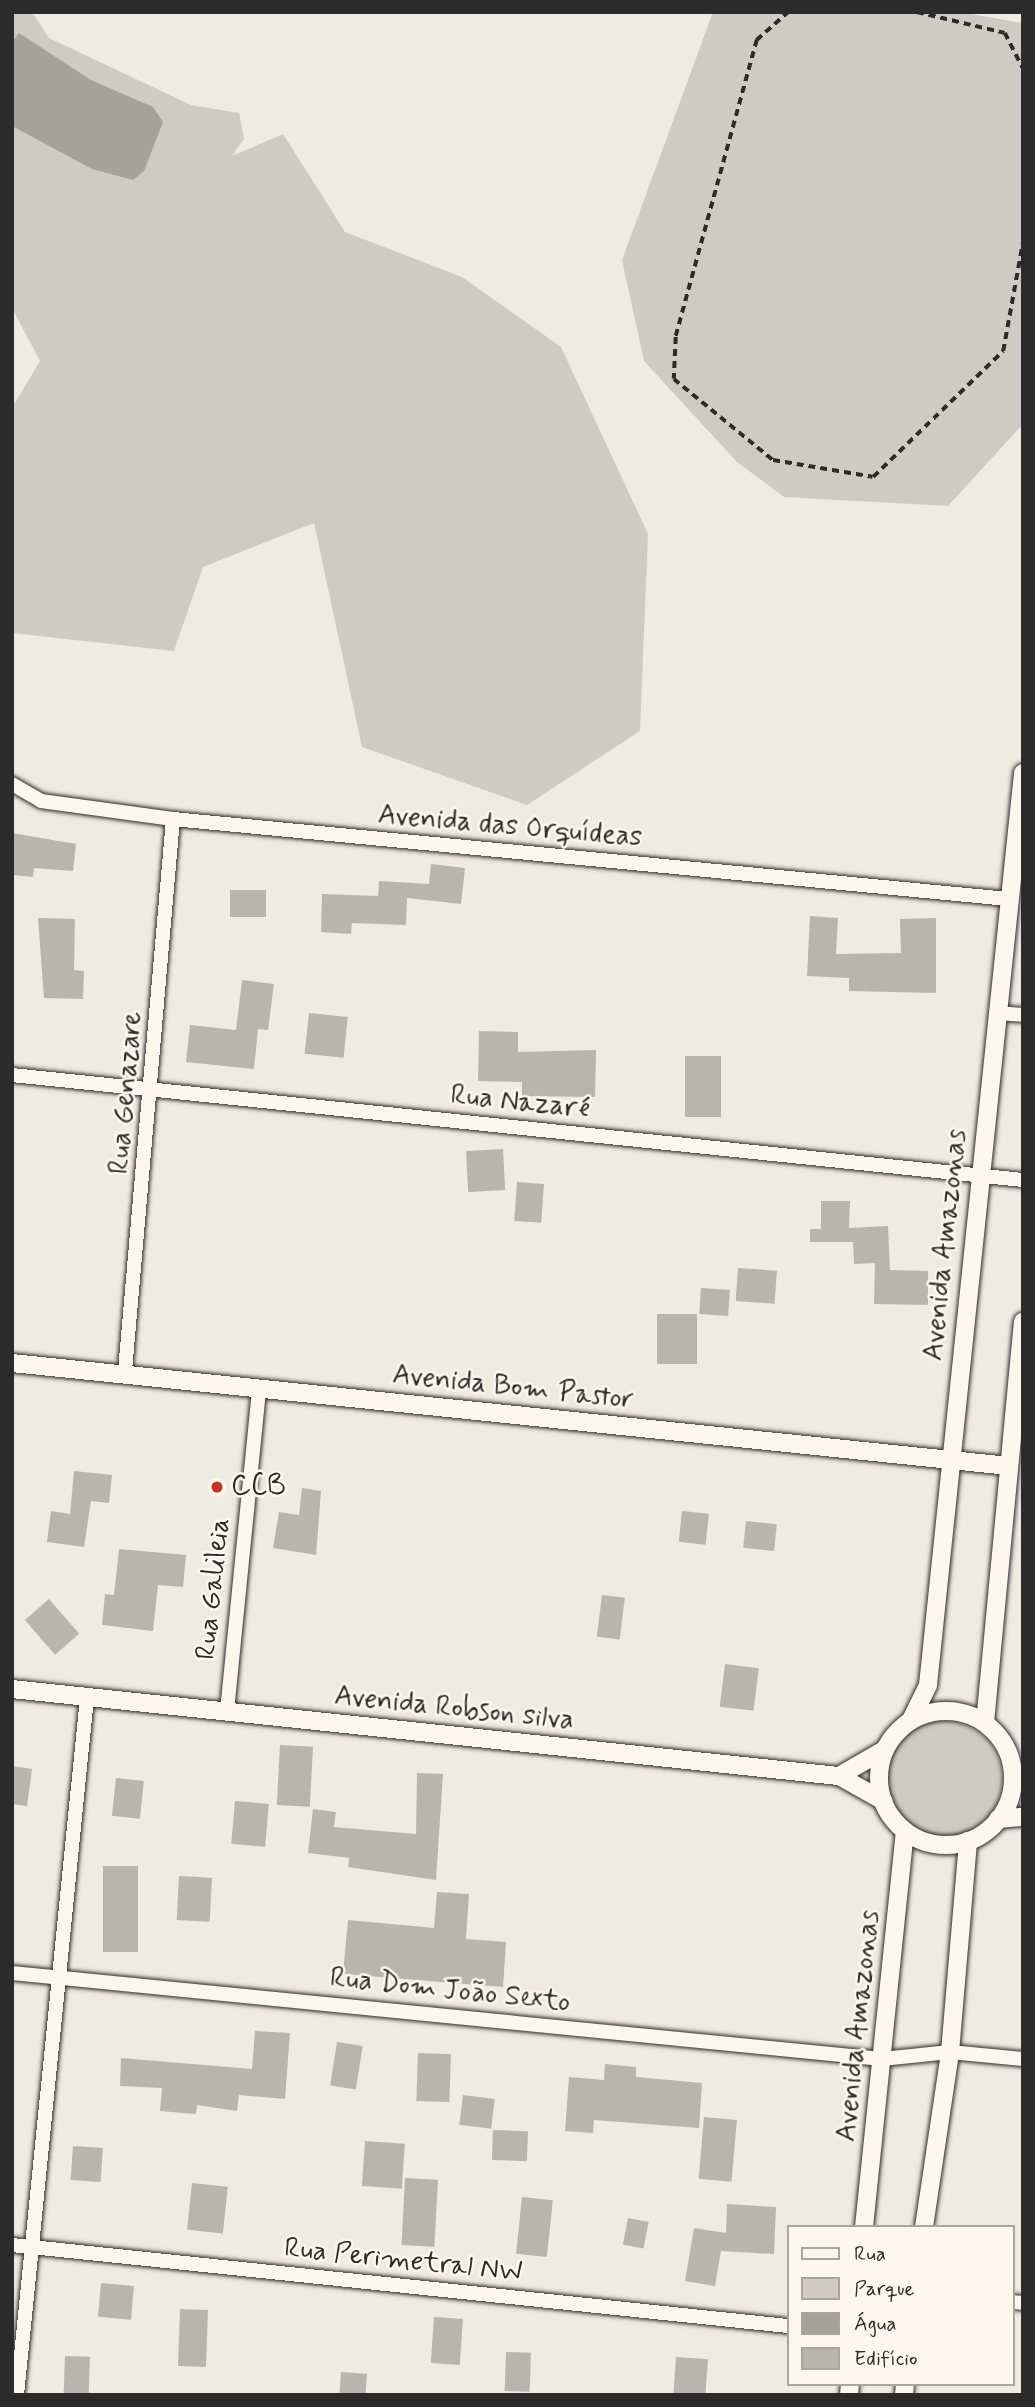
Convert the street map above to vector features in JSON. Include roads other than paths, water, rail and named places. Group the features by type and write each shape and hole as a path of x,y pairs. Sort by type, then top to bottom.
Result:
{"street":[{"name":"Avenida Amazonas","path":"911,1720 928,1685 1007,899 1021,811 1023,773"},
{"name":"Avenida das Orquídeas","path":"12,784 41,801 173,819 1007,899"},
{"path":"12,799 41,801"},
{"name":"Rua Genazare","path":"125,1371 154,1090 173,819"},
{"path":"996,1013 1023,1015"},
{"name":"Rua Nazaré","path":"12,1075 1023,1180"},
{"path":"985,1723 1007,1466 1023,1322"},
{"name":"Avenida Bom Pastor","path":"12,1363 125,1371 259,1388 1007,1466"},
{"name":"Rua Galileia","path":"227,1711 259,1388"},
{"name":"Avenida Robson silva","path":"12,1689 839,1776 884,1801"},
{"path":"17,2395 55,1977 87,1697"},
{"path":"839,1776 884,1750 911,1720 949,1710 985,1723 1007,1750 1023,1761"},
{"path":"884,1750 879,1770 884,1801 905,1831 936,1843 968,1841 998,1819 1012,1785 1007,1750"},
{"path":"998,1819 1023,1817"},
{"name":"Avenida Amazonas","path":"864,2225 905,1831"},
{"path":"924,2225 950,2052 968,1841"},
{"name":"Rua Dom João Sexto","path":"12,1973 882,2059 950,2052 1023,2059"},
{"name":"Rua Perimetral NW","path":"12,2245 786,2326"}],"water":[{"path":"19,33 91,80 153,107 163,122 144,171 133,180 92,169 12,126 12,42"}],"place":[{"name":"CCB","path":"217,1487"}]}
